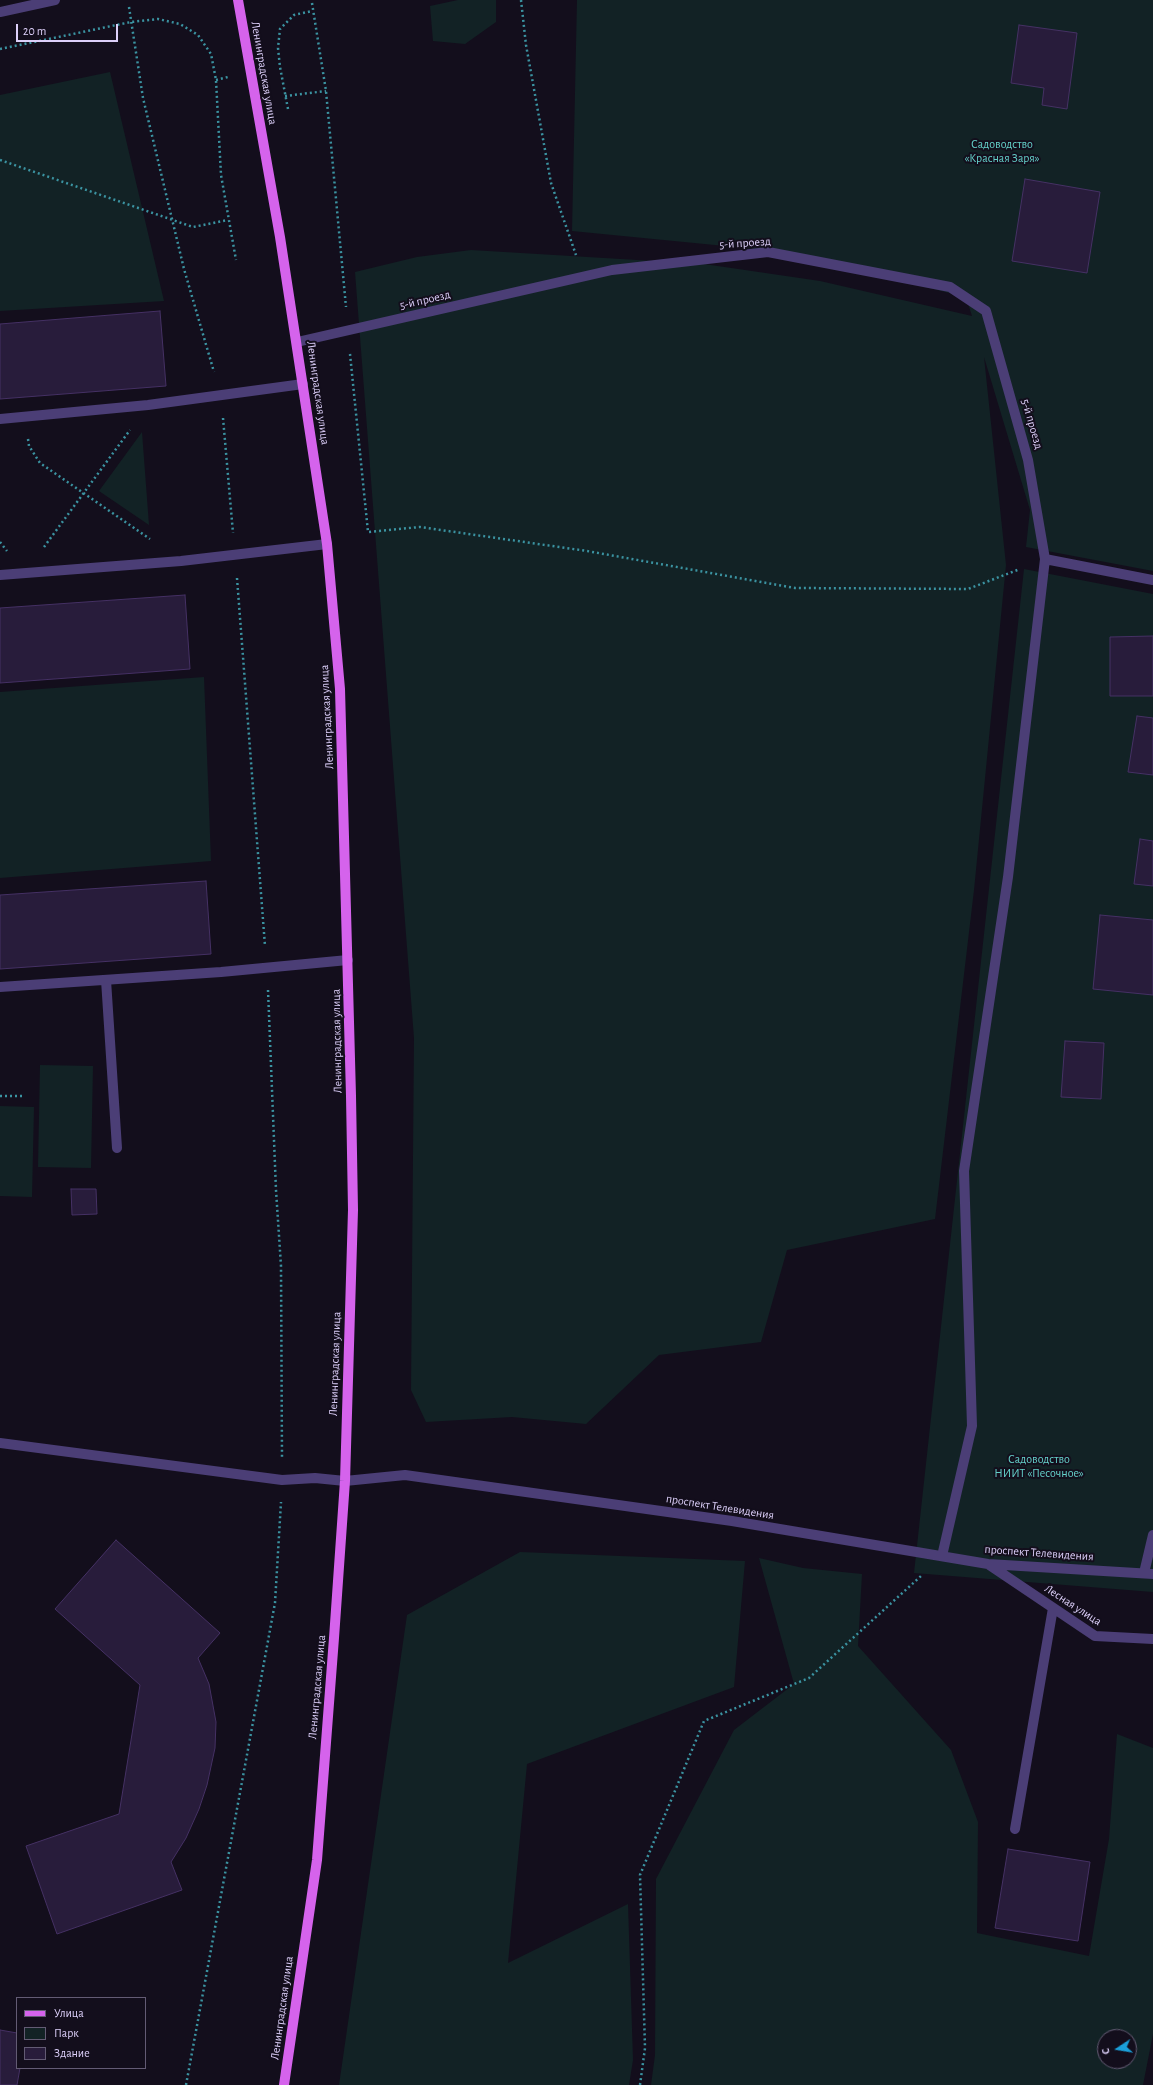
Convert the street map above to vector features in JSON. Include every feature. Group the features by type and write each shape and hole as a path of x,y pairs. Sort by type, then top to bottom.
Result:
{"main road":[{"name":"Ленинградская улица","path":"238,0 297,342 327,544 340,689 348,960 353,1210 345,1481 317,1860 284,2085"}],"street":[{"path":"0,12 55,0"},
{"name":"5-й проезд","path":"297,342 612,270 768,252 950,287 986,311 1028,460 1045,559 1008,877 964,1171 972,1426 942,1556"},
{"path":"0,419 148,405 303,384"},
{"path":"0,575 181,561 235,554 278,551 327,544"},
{"path":"1045,559 1153,580"},
{"path":"0,987 221,972 348,960"},
{"path":"106,980 117,1148"},
{"name":"проспект Телевидения","path":"0,1443 282,1480 315,1478 345,1481 405,1475 732,1521 988,1564 1149,1574"},
{"path":"1149,1574 1153,1536"},
{"name":"Лесная улица","path":"988,1564 1095,1636 1153,1639"},
{"path":"1015,1829 1053,1608"}],"path":[{"path":"521,0 526,45 551,183 583,277"},
{"path":"312,3 312,11 326,90 368,532 420,527 587,551 795,588 968,589 1045,559"},
{"path":"128,7 143,98 184,270 221,396 235,554 267,967 276,1190 281,1266 282,1480 275,1603 186,2085"},
{"path":"288,109 278,48 280,29 294,15 312,11"},
{"path":"0,49 131,22 158,18 180,24 198,35 211,54 216,80 219,116 220,175 236,260"},
{"path":"272,68 280,67"},
{"path":"216,80 231,77"},
{"path":"285,96 326,90"},
{"path":"0,160 193,227 228,220"},
{"path":"25,573 148,405"},
{"path":"26,416 29,446 40,463 181,561"},
{"path":"0,1096 23,1096"},
{"path":"640,2085 645,2048 640,1876 704,1721 809,1678 942,1556"}],"green space":[{"path":"458,0 496,0 496,22 465,44 433,41 430,6"},
{"name":"Садоводство «Красная Заря»","path":"577,0 1153,0 1153,571 1026,547 1030,510 984,357 1006,565 974,890 935,1219 787,1250 761,1342 659,1355 586,1424 512,1417 426,1422 411,1390 414,1038 355,272 417,257 471,250 704,264 820,281 972,316 966,297 776,251 572,231"},
{"path":"110,72 164,301 0,311 0,95"},
{"path":"142,432 149,525 99,491"},
{"name":"Садоводство НИИТ «Песочное»","path":"1024,569 1153,594 1153,1592 914,1573"},
{"path":"204,677 211,861 0,878 0,692"},
{"path":"40,1065 93,1066 91,1168 38,1167"},
{"path":"0,1106 34,1107 32,1197 0,1196"},
{"path":"520,1552 745,1561 734,1687 527,1764 508,1963 628,1904 633,2060 629,2085 339,2085 407,1615"},
{"path":"759,1558 803,1568 862,1574 858,1646 951,1750 978,1822 977,1933 1089,1956 1109,1839 1117,1734 1153,1748 1153,2034 1143,2085 651,2085 655,2055 656,1879 734,1730 794,1684"}],"building":[{"path":"1019,25 1077,33 1067,109 1042,105 1044,88 1011,83"},
{"path":"1025,179 1100,192 1087,273 1012,261"},
{"path":"160,311 166,386 0,399 0,324"},
{"path":"185,595 190,669 0,683 0,608"},
{"path":"1153,636 1153,696 1110,696 1110,637"},
{"path":"1137,716 1153,718 1153,775 1128,772"},
{"path":"1140,839 1153,841 1153,886 1134,884"},
{"path":"206,881 211,954 0,969 0,895"},
{"path":"1100,915 1153,920 1153,995 1093,989"},
{"path":"1065,1041 1104,1043 1101,1099 1061,1097"},
{"path":"71,1189 96,1189 97,1214 72,1215"},
{"path":"116,1540 220,1633 198,1658 209,1684 216,1722 215,1748 207,1785 199,1809 186,1838 171,1862 182,1890 57,1934 26,1846 119,1814 140,1685 55,1609"},
{"path":"1008,1849 1090,1862 1078,1941 995,1928"},
{"path":"0,2030 16,2033 16,2069 20,2069 17,2085 0,2085"}]}
